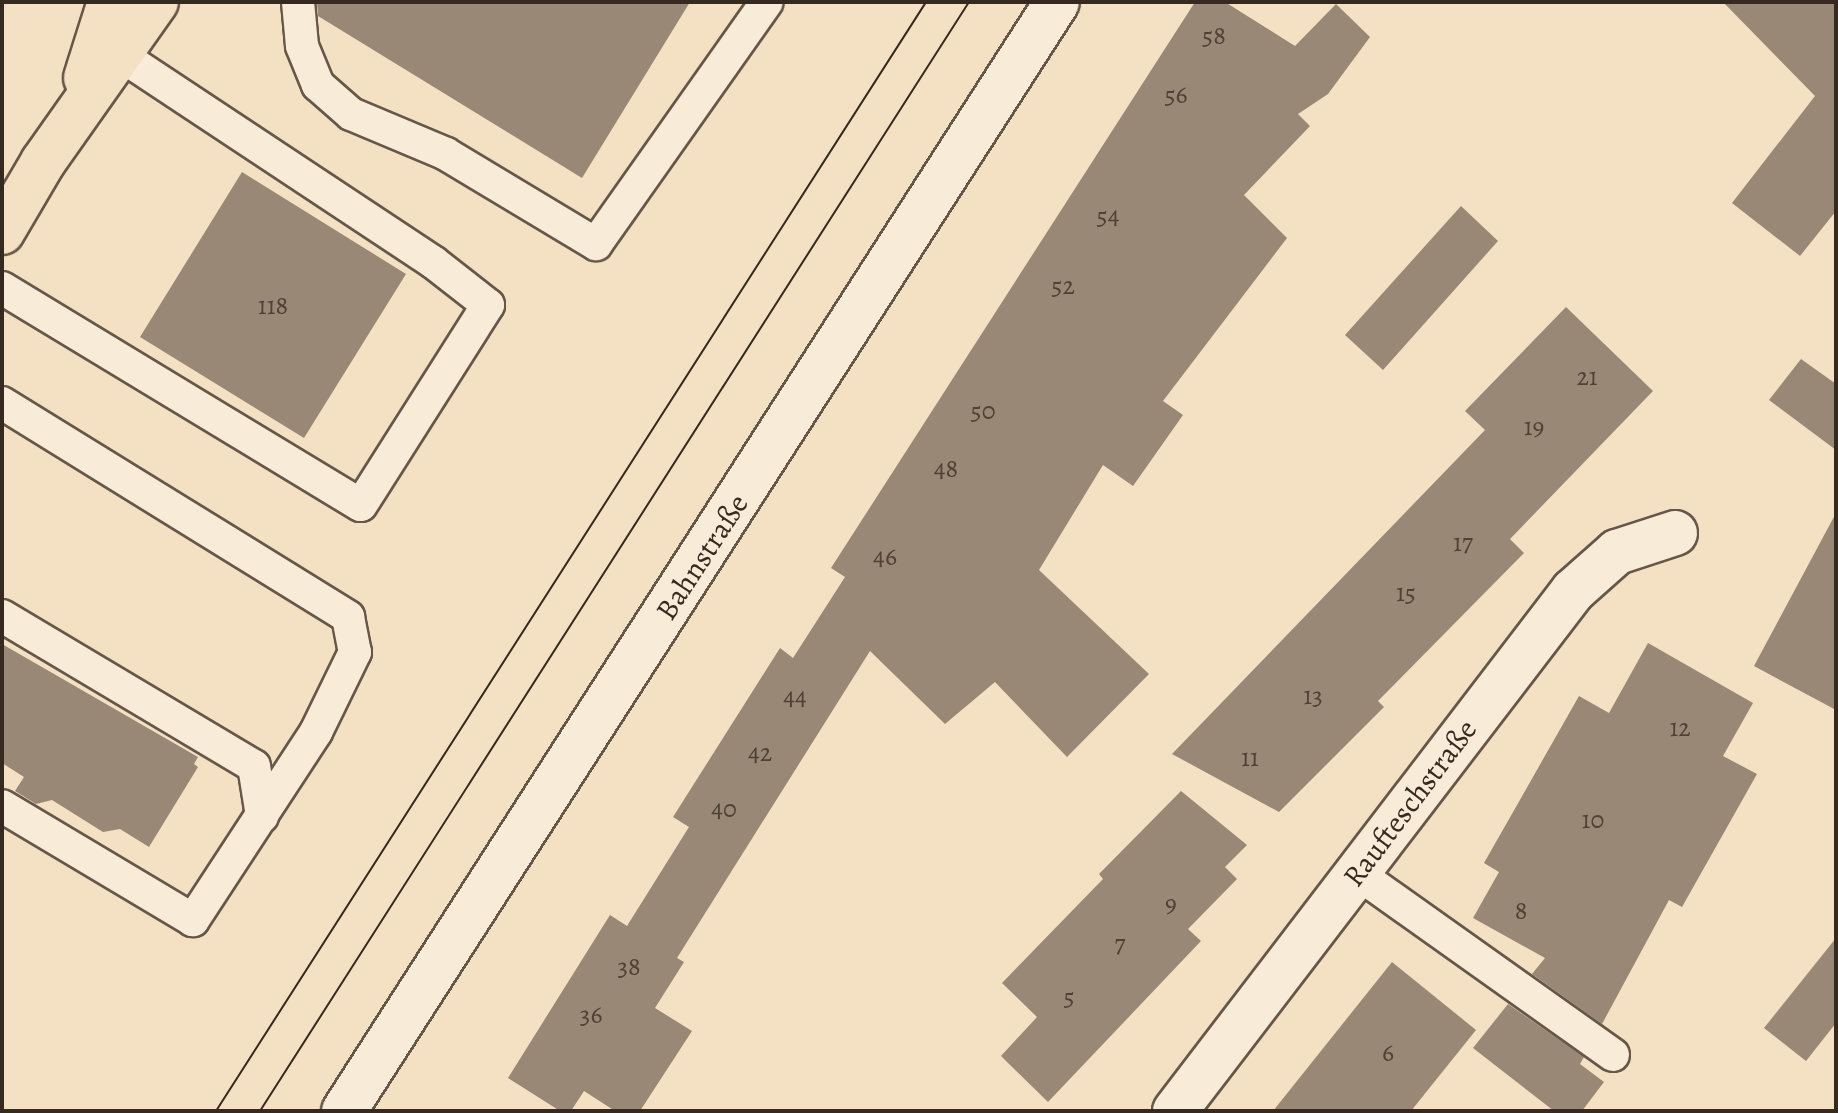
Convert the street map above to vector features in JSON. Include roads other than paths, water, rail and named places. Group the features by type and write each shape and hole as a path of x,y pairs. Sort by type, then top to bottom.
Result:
{"main road":[{"path":"70,121 110,2"},
{"path":"2,232 70,121 156,2"}],"street":[{"name":"Bahnstraße","path":"344,1111 1057,2"},
{"name":"Raufteschstraße","path":"1175,1111 1573,591 1617,552 1675,533"}],"lane":[{"path":"298,2 302,46 318,85 351,114 446,154 596,244 767,2"},
{"path":"2,288 361,505 488,305 433,262 120,55"},
{"path":"2,403 348,617 355,652 316,732 193,920 2,806"},
{"path":"2,616 254,766 262,816"},
{"path":"1357,873 1613,1055"}],"tram line":[{"path":"216,1111 926,2"},
{"path":"260,1111 969,2"}]}
